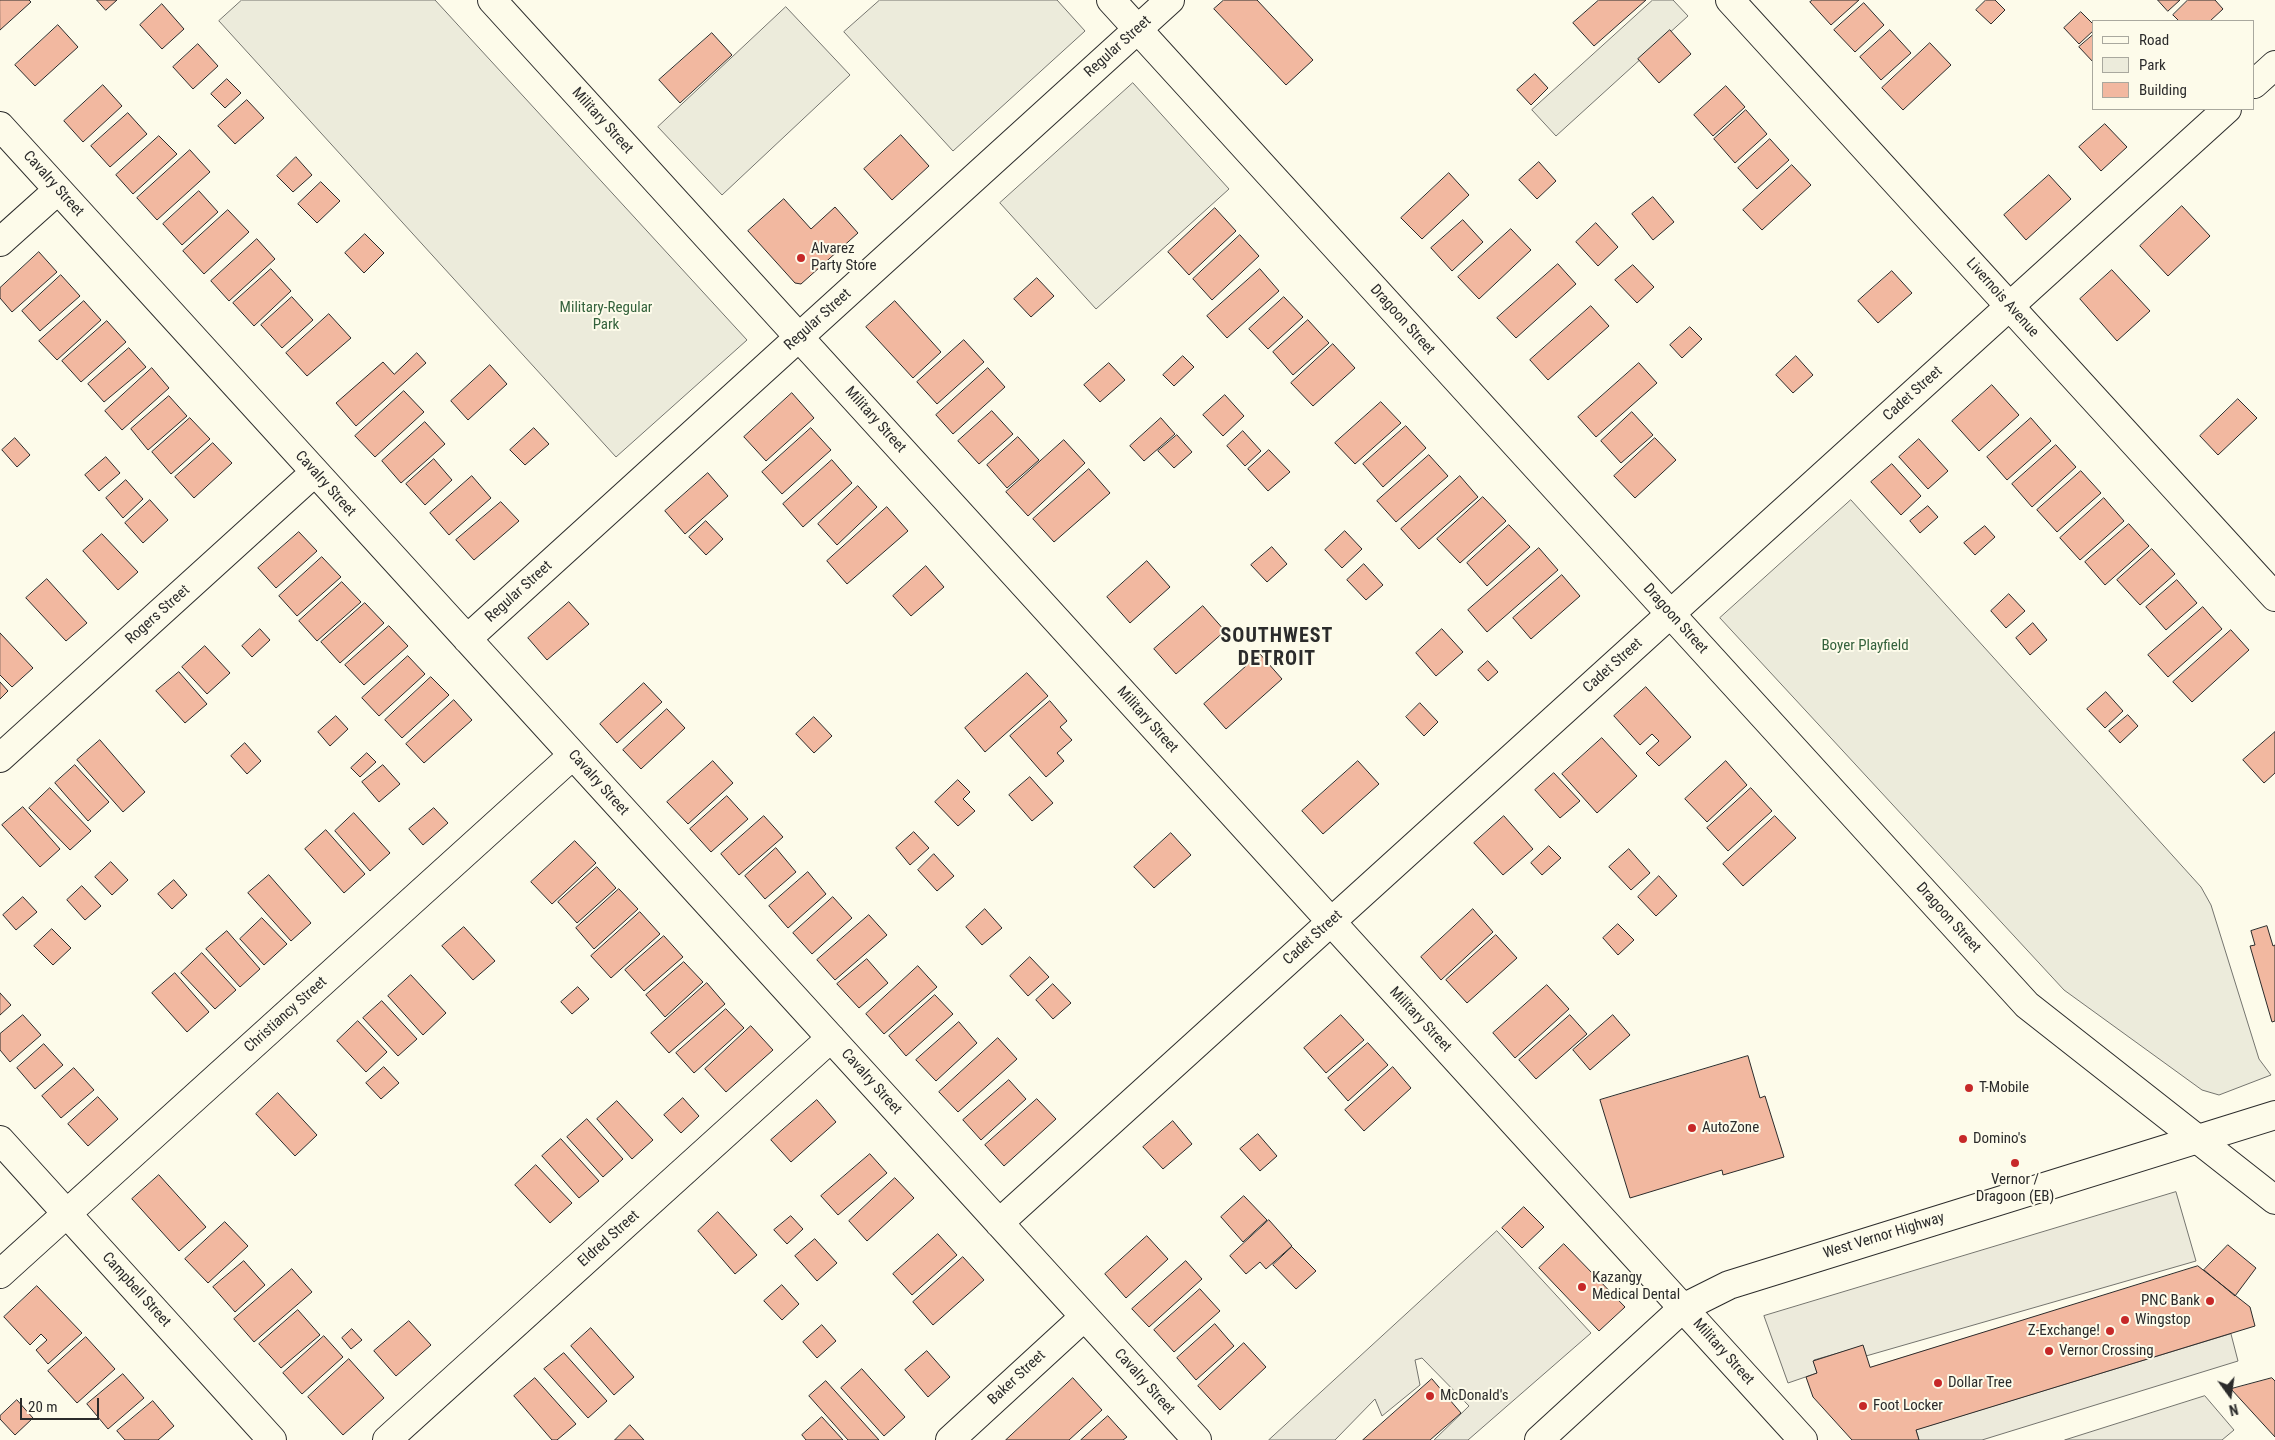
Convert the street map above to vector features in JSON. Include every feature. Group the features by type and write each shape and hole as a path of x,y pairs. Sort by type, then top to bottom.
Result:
{"street":[{"name":"Military Street","path":"492,0 1803,1440"},
{"name":"Dragoon Street","path":"1110,0 2027,1005 2275,1200"},
{"name":"Regular Street","path":"467,639 1170,0"},
{"name":"Livernois Avenue","path":"1730,0 2275,597"},
{"path":"2255,83 2275,65"},
{"name":"Cadet Street","path":"999,1223 2226,110"},
{"name":"Cavalry Street","path":"0,126 1197,1440"},
{"path":"0,242 58,190"},
{"name":"Rogers Street","path":"0,758 315,472"},
{"name":"Christiancy Street","path":"0,1274 573,755"},
{"name":"Eldred Street","path":"387,1440 831,1038"},
{"name":"West Vernor Highway","path":"1539,1440 1683,1308 1729,1285 2275,1115"},
{"name":"Campbell Street","path":"0,1140 272,1440"},
{"name":"Baker Street","path":"950,1440 1084,1316"}],"green space":[{"name":"Military-Regular Park","path":"242,0 435,0 747,340 616,457 219,21"},
{"path":"880,0 1057,0 1085,31 953,151 844,32"},
{"path":"1653,0 1673,0 1688,16 1556,136 1532,110"},
{"path":"786,7 850,75 722,195 658,127"},
{"path":"1133,83 1229,189 1096,309 1000,203"},
{"name":"Boyer Playfield","path":"1851,500 2201,887 2211,905 2259,1059 2271,1075 2219,1095 2202,1090 2064,990 1720,618"}],"shaded area":[{"path":"2176,1192 2196,1261 1866,1356 1863,1346 1814,1360 1817,1373 1788,1383 1764,1316"},
{"path":"1497,1231 1591,1333 1468,1440 1434,1440 1469,1406 1422,1358 1415,1360 1420,1385 1382,1416 1375,1399 1335,1440 1269,1440"},
{"path":"2231,1334 2238,1361 1982,1440 1919,1440 1916,1430"},
{"path":"2205,1396 2234,1430 2222,1440 2065,1440"}],"building":[{"path":"0,0 29,0 31,2 0,30"},
{"path":"97,0 117,0 106,10"},
{"path":"1224,0 1257,0 1313,60 1286,85 1214,9"},
{"path":"1599,0 1646,0 1594,46 1573,23"},
{"path":"1813,0 1859,0 1831,25 1810,2"},
{"path":"1986,0 1995,0 2005,10 1991,24 1976,10"},
{"path":"2158,0 2180,0 2168,11"},
{"path":"2188,0 2215,0 2223,9 2211,20 2178,20 2173,15"},
{"path":"1864,3 1884,25 1855,52 1834,30"},
{"path":"162,4 184,29 162,49 140,25"},
{"path":"2081,12 2092,23 2092,32 2079,44 2064,28"},
{"path":"58,25 78,47 35,86 15,65"},
{"path":"1670,30 1691,54 1659,83 1638,59"},
{"path":"1890,30 1911,53 1881,80 1860,57"},
{"path":"712,33 732,55 680,103 659,80"},
{"path":"2092,36 2092,61 2079,47"},
{"path":"1930,43 1951,65 1903,110 1882,88"},
{"path":"198,44 218,66 193,89 173,67"},
{"path":"1535,74 1548,88 1531,105 1517,90"},
{"path":"227,79 241,93 225,108 211,94"},
{"path":"103,85 122,106 83,142 64,121"},
{"path":"1726,86 1745,107 1713,136 1694,115"},
{"path":"247,100 264,118 235,144 218,126"},
{"path":"1746,110 1767,134 1735,163 1714,139"},
{"path":"128,113 147,134 110,167 91,146"},
{"path":"2105,124 2127,147 2101,171 2079,147"},
{"path":"901,135 929,166 892,200 864,169"},
{"path":"159,136 177,154 133,194 116,175"},
{"path":"1770,139 1789,160 1757,189 1738,168"},
{"path":"190,150 210,172 157,220 137,198"},
{"path":"296,157 312,175 293,192 277,176"},
{"path":"1539,162 1556,181 1537,199 1519,180"},
{"path":"1792,165 1811,185 1762,230 1743,210"},
{"path":"1449,173 1469,195 1422,239 1401,218"},
{"path":"2049,175 2071,199 2026,240 2004,215"},
{"path":"321,182 340,201 317,223 298,204"},
{"path":"199,191 218,212 182,245 163,224"},
{"path":"1653,197 1674,222 1653,240 1632,214"},
{"name":"Alvarez Party Store","path":"784,199 811,229 835,207 858,233 801,284 795,283 748,231"},
{"path":"2182,206 2210,236 2168,276 2140,246"},
{"path":"1215,208 1236,231 1189,275 1168,252"},
{"path":"228,210 249,232 204,274 183,251"},
{"path":"1463,220 1483,242 1452,271 1431,248"},
{"path":"1596,223 1618,247 1598,266 1576,242"},
{"path":"1511,229 1531,250 1479,299 1458,277"},
{"path":"365,234 384,253 364,273 345,253"},
{"path":"1240,235 1259,256 1212,300 1193,279"},
{"path":"257,239 275,259 229,301 211,281"},
{"path":"39,252 57,272 12,312 0,298 0,288"},
{"path":"1558,264 1576,284 1516,338 1497,318"},
{"path":"1633,265 1654,287 1637,303 1615,280"},
{"path":"271,269 291,291 254,326 233,303"},
{"path":"1260,269 1279,291 1227,338 1207,316"},
{"path":"2112,270 2150,311 2117,341 2080,299"},
{"path":"1892,271 1912,293 1878,323 1858,301"},
{"path":"61,275 80,296 40,331 22,311"},
{"path":"1037,278 1054,296 1031,317 1014,299"},
{"path":"292,297 313,320 282,348 261,325"},
{"path":"1284,297 1303,317 1268,349 1249,329"},
{"path":"84,301 101,320 57,360 39,341"},
{"path":"895,301 941,352 913,378 866,327"},
{"path":"1591,306 1609,326 1548,380 1530,360"},
{"path":"329,314 351,338 307,376 286,353"},
{"path":"1308,320 1329,343 1293,375 1273,352"},
{"path":"107,321 126,342 81,382 62,361"},
{"path":"1690,327 1702,339 1682,358 1670,345"},
{"path":"964,340 984,362 937,404 917,382"},
{"path":"1333,344 1355,368 1313,406 1291,383"},
{"path":"129,348 146,367 104,402 88,384"},
{"path":"417,353 426,363 356,426 336,403 383,362 394,374"},
{"path":"1183,356 1194,367 1174,386 1163,375"},
{"path":"1796,356 1813,375 1793,393 1776,375"},
{"path":"1109,363 1125,380 1100,402 1084,385"},
{"path":"1639,363 1657,383 1596,437 1578,417"},
{"path":"490,365 507,384 468,420 451,401"},
{"path":"152,368 169,388 122,430 105,411"},
{"path":"988,368 1005,387 953,434 936,415"},
{"path":"1992,385 2019,415 1979,451 1952,421"},
{"path":"404,391 424,412 375,457 355,436"},
{"path":"792,393 814,418 766,461 744,437"},
{"path":"1225,395 1244,416 1223,436 1203,415"},
{"path":"169,396 187,416 148,450 131,429"},
{"path":"2238,399 2257,418 2218,455 2200,436"},
{"path":"1381,402 1401,423 1355,464 1335,443"},
{"path":"992,411 1013,434 979,464 958,441"},
{"path":"1632,412 1653,435 1621,463 1601,441"},
{"path":"190,418 210,439 171,474 152,452"},
{"path":"1161,418 1175,434 1144,461 1130,446"},
{"path":"2031,418 2051,441 2007,480 1987,457"},
{"path":"425,422 445,444 401,483 382,461"},
{"path":"1406,426 1426,448 1383,487 1363,464"},
{"path":"534,428 549,444 525,465 510,450"},
{"path":"811,428 831,450 782,494 762,472"},
{"path":"1243,431 1261,451 1245,466 1227,446"},
{"path":"1177,435 1192,452 1174,468 1158,451"},
{"path":"1018,437 1039,460 1007,488 987,465"},
{"path":"15,438 30,455 17,467 2,450"},
{"path":"1655,438 1676,460 1635,498 1614,476"},
{"path":"1919,439 1948,471 1928,489 1899,457"},
{"path":"1064,440 1085,463 1028,516 1006,492"},
{"path":"213,443 232,463 194,498 175,477"},
{"path":"2056,445 2076,467 2032,507 2012,484"},
{"path":"1269,450 1290,472 1268,491 1248,469"},
{"path":"1429,455 1448,476 1396,522 1377,501"},
{"path":"106,457 120,473 99,491 85,475"},
{"path":"434,459 452,480 425,505 406,484"},
{"path":"832,460 852,483 803,527 783,504"},
{"path":"1892,464 1921,496 1901,515 1871,482"},
{"path":"1089,469 1110,493 1054,542 1033,519"},
{"path":"2081,471 2101,493 2057,532 2037,510"},
{"path":"708,473 728,496 685,534 665,511"},
{"path":"472,476 491,498 449,535 430,513"},
{"path":"1460,476 1478,497 1419,549 1401,529"},
{"path":"126,480 143,499 123,518 106,498"},
{"path":"858,486 877,507 837,545 818,524"},
{"path":"1483,497 1506,521 1460,563 1437,539"},
{"path":"2104,498 2124,521 2080,560 2060,538"},
{"path":"150,500 168,520 143,543 125,523"},
{"path":"501,502 519,521 474,560 456,540"},
{"path":"1928,506 1938,517 1920,533 1910,521"},
{"path":"887,507 908,531 847,584 827,561"},
{"path":"706,521 723,539 706,555 689,537"},
{"path":"2129,524 2149,546 2105,585 2085,562"},
{"path":"1509,525 1530,547 1487,586 1467,563"},
{"path":"1985,526 1995,537 1975,555 1964,543"},
{"path":"1345,531 1362,549 1342,568 1325,550"},
{"path":"299,532 317,551 276,588 258,568"},
{"path":"102,534 138,572 118,590 83,551"},
{"path":"1272,547 1287,564 1267,582 1251,565"},
{"path":"1539,548 1558,570 1487,632 1468,610"},
{"path":"2152,549 2175,574 2140,605 2117,580"},
{"path":"322,557 341,577 297,616 279,596"},
{"path":"1147,561 1170,587 1130,623 1107,597"},
{"path":"1364,564 1383,585 1366,600 1347,580"},
{"path":"926,566 944,587 911,616 893,596"},
{"path":"1562,575 1580,596 1531,639 1513,618"},
{"path":"47,579 87,623 66,641 26,598"},
{"path":"2177,580 2197,603 2166,630 2146,607"},
{"path":"342,582 361,602 317,641 299,621"},
{"path":"2009,594 2025,611 2006,628 1991,611"},
{"path":"569,602 589,624 547,660 528,638"},
{"path":"365,603 384,623 340,663 321,642"},
{"path":"1203,606 1225,631 1176,674 1154,649"},
{"path":"2203,607 2222,629 2168,677 2148,655"},
{"path":"2033,623 2047,640 2030,655 2016,638"},
{"path":"389,626 408,646 364,685 345,665"},
{"path":"260,629 270,640 252,657 242,646"},
{"path":"1442,629 1463,652 1436,676 1416,653"},
{"path":"2231,630 2249,650 2192,702 2173,682"},
{"path":"0,633 33,668 12,687 0,675"},
{"path":"205,646 230,673 207,694 182,667"},
{"path":"1260,654 1282,679 1226,729 1204,704"},
{"path":"408,656 425,674 379,716 362,698"},
{"path":"1488,661 1498,672 1488,681 1478,670"},
{"path":"179,672 207,704 185,723 156,691"},
{"path":"1027,673 1048,696 985,752 965,728"},
{"path":"431,677 449,695 402,738 385,720"},
{"path":"0,682 8,691 0,699"},
{"path":"644,683 662,702 617,743 600,724"},
{"path":"1646,687 1691,737 1659,766 1646,753 1659,741 1652,734 1640,745 1614,716"},
{"path":"2106,692 2123,711 2105,728 2087,709"},
{"path":"454,700 472,720 424,763 406,744"},
{"path":"1050,701 1067,721 1060,727 1072,740 1057,753 1064,761 1046,777 1010,736"},
{"path":"1420,703 1438,722 1424,736 1406,717"},
{"path":"667,709 685,728 641,769 623,750"},
{"path":"2128,715 2138,726 2120,743 2109,731"},
{"path":"336,716 348,729 330,746 318,732"},
{"path":"814,717 832,736 814,753 796,734"},
{"path":"2275,732 2275,773 2264,783 2243,760"},
{"path":"1602,738 1637,776 1597,813 1562,774"},
{"path":"100,740 145,792 123,812 77,760"},
{"path":"245,743 261,761 247,774 231,756"},
{"path":"367,753 376,762 360,777 351,768"},
{"path":"713,761 733,783 688,824 667,802"},
{"path":"1358,761 1379,784 1323,834 1302,811"},
{"path":"1726,761 1747,785 1707,822 1685,799"},
{"path":"75,765 109,802 88,821 55,783"},
{"path":"383,765 400,784 379,802 362,782"},
{"path":"1554,773 1580,801 1560,818 1535,790"},
{"path":"1030,777 1053,803 1032,821 1009,795"},
{"path":"958,780 970,792 963,799 975,811 958,826 935,802"},
{"path":"50,788 91,831 70,850 29,808"},
{"path":"1751,788 1772,811 1728,851 1707,828"},
{"path":"727,796 748,819 711,852 690,829"},
{"path":"23,807 60,849 40,867 2,825"},
{"path":"434,808 448,823 423,845 409,829"},
{"path":"354,813 390,853 370,871 335,831"},
{"path":"764,816 783,837 739,875 721,854"},
{"path":"1504,816 1533,849 1503,875 1474,843"},
{"path":"1775,816 1796,838 1743,886 1723,864"},
{"path":"326,830 365,874 344,893 305,849"},
{"path":"914,832 929,848 910,865 896,848"},
{"path":"1171,833 1191,855 1154,888 1134,867"},
{"path":"575,841 596,863 552,904 531,882"},
{"path":"1549,846 1561,858 1542,875 1531,863"},
{"path":"776,848 796,872 765,899 745,876"},
{"path":"1629,849 1650,873 1631,890 1609,867"},
{"path":"934,854 954,876 937,891 918,870"},
{"path":"111,862 128,880 112,895 95,877"},
{"path":"597,867 616,888 577,923 558,902"},
{"path":"808,872 826,894 788,928 769,906"},
{"path":"269,875 311,923 291,941 248,893"},
{"path":"1659,876 1677,896 1656,916 1638,897"},
{"path":"174,880 187,895 172,909 158,894"},
{"path":"82,886 101,906 85,920 67,900"},
{"path":"619,889 638,909 594,949 576,928"},
{"path":"23,897 37,912 16,930 3,915"},
{"path":"833,897 852,918 812,954 793,933"},
{"path":"985,909 1002,928 982,945 966,927"},
{"path":"1473,909 1493,932 1441,980 1421,957"},
{"path":"640,912 660,934 611,978 591,956"},
{"path":"869,915 887,935 835,980 817,960"},
{"path":"262,918 287,944 264,965 240,939"},
{"path":"1618,924 1634,940 1618,955 1603,938"},
{"path":"2267,926 2273,946 2275,945 2275,1021 2272,1022 2250,946 2255,945 2251,931"},
{"path":"464,927 495,961 473,980 442,946"},
{"path":"52,929 71,948 53,965 34,946"},
{"path":"227,931 260,969 240,987 206,949"},
{"path":"1496,935 1517,958 1467,1003 1446,980"},
{"path":"664,936 683,957 644,991 625,970"},
{"path":"202,953 236,990 215,1009 181,973"},
{"path":"1030,957 1049,977 1028,996 1010,976"},
{"path":"867,959 888,983 859,1008 837,984"},
{"path":"684,962 703,982 665,1017 646,995"},
{"path":"918,966 937,987 884,1034 866,1014"},
{"path":"175,973 209,1012 187,1032 152,993"},
{"path":"411,975 446,1013 423,1035 388,996"},
{"path":"707,983 725,1004 669,1053 651,1033"},
{"path":"1053,984 1071,1003 1053,1019 1036,1000"},
{"path":"1547,985 1569,1009 1515,1058 1493,1033"},
{"path":"578,987 589,999 572,1014 561,1002"},
{"path":"0,993 11,1005 0,1015"},
{"path":"935,995 953,1014 906,1056 889,1036"},
{"path":"382,1001 417,1039 398,1056 363,1018"},
{"path":"726,1009 744,1028 694,1073 676,1053"},
{"path":"23,1015 41,1035 10,1062 0,1050 0,1034"},
{"path":"1341,1015 1364,1040 1326,1073 1304,1048"},
{"path":"1570,1015 1587,1034 1536,1079 1519,1060"},
{"path":"1613,1015 1630,1035 1590,1070 1573,1050"},
{"path":"358,1021 387,1052 366,1072 337,1041"},
{"path":"959,1022 977,1043 936,1081 916,1060"},
{"path":"751,1026 773,1050 726,1092 705,1069"},
{"path":"998,1038 1017,1059 958,1112 939,1092"},
{"path":"1368,1043 1388,1065 1348,1101 1328,1078"},
{"path":"44,1044 63,1065 35,1089 17,1068"},
{"name":"AutoZone","path":"1748,1056 1760,1098 1765,1096 1784,1157 1723,1175 1722,1170 1630,1198 1600,1100"},
{"path":"384,1067 399,1083 381,1099 366,1083"},
{"path":"1393,1067 1411,1088 1364,1131 1345,1110"},
{"path":"74,1068 94,1090 61,1118 42,1096"},
{"path":"1009,1080 1026,1099 981,1140 963,1120"},
{"path":"278,1093 317,1135 295,1156 256,1114"},
{"path":"98,1097 118,1119 88,1146 68,1124"},
{"path":"683,1098 699,1116 681,1133 664,1115"},
{"path":"1037,1099 1056,1119 1004,1166 985,1145"},
{"path":"817,1100 836,1122 791,1162 771,1140"},
{"path":"617,1101 653,1140 632,1159 597,1119"},
{"path":"587,1119 623,1159 603,1177 567,1137"},
{"path":"1173,1121 1192,1144 1163,1169 1143,1147"},
{"path":"1258,1134 1277,1156 1260,1171 1240,1149"},
{"path":"561,1139 599,1181 579,1198 542,1156"},
{"path":"870,1154 887,1173 838,1215 821,1196"},
{"path":"536,1165 572,1203 550,1223 515,1185"},
{"path":"159,1175 206,1227 179,1251 132,1199"},
{"path":"895,1178 914,1198 867,1241 849,1221"},
{"path":"1244,1196 1267,1220 1243,1242 1221,1217"},
{"path":"1524,1207 1544,1227 1522,1248 1502,1228"},
{"path":"718,1212 757,1255 735,1274 698,1231"},
{"path":"791,1216 803,1229 787,1244 774,1230"},
{"path":"1269,1220 1292,1246 1266,1269 1260,1262 1246,1274 1230,1256"},
{"path":"225,1222 248,1246 208,1283 185,1259"},
{"path":"938,1234 957,1255 912,1295 893,1274"},
{"path":"1147,1236 1168,1259 1126,1298 1105,1274"},
{"path":"815,1239 837,1263 817,1281 795,1256"},
{"name":"Kazangy Medical Dental","path":"1564,1244 1625,1307 1599,1331 1539,1268"},
{"path":"2228,1245 2256,1268 2235,1296 2204,1270"},
{"path":"1292,1247 1316,1271 1296,1289 1273,1265"},
{"path":"963,1257 984,1280 933,1325 913,1302"},
{"path":"244,1261 265,1285 235,1312 213,1287"},
{"path":"1186,1261 1202,1279 1149,1327 1132,1309"},
{"name":"Vernor Crossing","path":"2198,1266 2250,1307 2255,1326 1916,1430 1919,1440 1852,1440 1813,1397 1806,1377 1817,1373 1813,1361 1863,1345 1870,1367"},
{"path":"292,1269 312,1292 254,1342 234,1319"},
{"path":"782,1285 799,1304 782,1320 764,1301"},
{"path":"37,1286 82,1333 48,1364 36,1350 47,1340 41,1334 30,1345 4,1317"},
{"path":"1200,1289 1220,1311 1174,1352 1154,1330"},
{"path":"298,1310 320,1335 281,1368 259,1344"},
{"path":"409,1321 431,1345 396,1376 374,1351"},
{"path":"1215,1324 1234,1346 1196,1380 1177,1358"},
{"path":"822,1325 836,1341 817,1358 803,1342"},
{"path":"591,1328 634,1377 614,1395 571,1346"},
{"path":"352,1329 362,1340 351,1349 342,1338"},
{"path":"324,1336 343,1357 302,1394 283,1373"},
{"path":"86,1337 115,1369 77,1403 48,1371"},
{"path":"1244,1343 1266,1367 1220,1410 1198,1386"},
{"path":"927,1351 950,1377 928,1397 905,1370"},
{"path":"564,1353 607,1401 588,1418 544,1369"},
{"path":"349,1359 384,1398 343,1435 308,1397"},
{"path":"862,1369 905,1417 884,1436 841,1388"},
{"path":"123,1374 144,1398 108,1429 87,1404"},
{"path":"535,1378 576,1424 557,1440 552,1440 514,1396"},
{"path":"1073,1378 1102,1410 1069,1440 1006,1440"},
{"path":"2272,1378 2275,1381 2275,1437 2231,1389"},
{"name":"McDonald's","path":"1432,1379 1461,1413 1430,1440 1363,1440"},
{"path":"826,1381 879,1440 848,1440 809,1396"},
{"path":"17,1400 33,1418 15,1435 0,1419 0,1416"},
{"path":"153,1401 174,1426 158,1440 125,1440 117,1431"},
{"path":"1108,1416 1127,1437 1123,1440 1081,1440"},
{"path":"822,1417 843,1440 806,1440 802,1435"},
{"path":"630,1425 644,1440 615,1440"}],"place":[{"name":"Alvarez Party Store","path":"801,258"},
{"name":"T-Mobile","path":"1969,1088"},
{"name":"AutoZone","path":"1692,1128"},
{"name":"Domino's","path":"1963,1139"},
{"name":"Vernor / Dragoon (EB)","path":"2015,1163"},
{"name":"Kazangy Medical Dental","path":"1582,1287"},
{"name":"PNC Bank","path":"2210,1301"},
{"name":"Wingstop","path":"2125,1320"},
{"name":"Z-Exchange!","path":"2110,1331"},
{"name":"Vernor Crossing","path":"2049,1351"},
{"name":"Dollar Tree","path":"1938,1383"},
{"name":"McDonald's","path":"1430,1396"},
{"name":"Foot Locker","path":"1863,1406"}],"district":[{"name":"SOUTHWEST DETROIT","path":"1277,648"}]}
